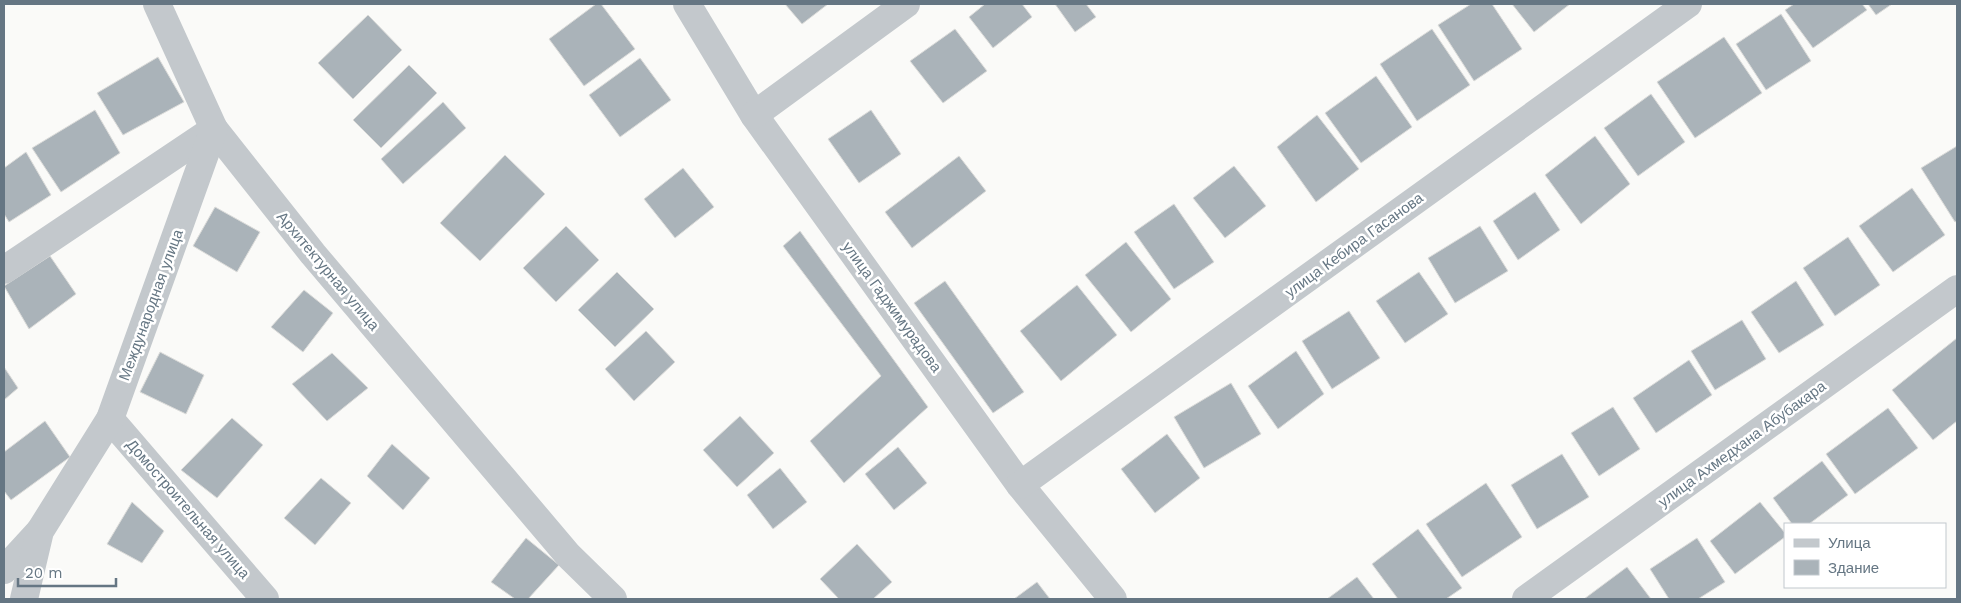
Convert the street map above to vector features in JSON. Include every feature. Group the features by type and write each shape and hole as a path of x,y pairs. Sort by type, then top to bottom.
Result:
{"street":[{"path":"4,270 214,129 157,4"},
{"name":"улица Гаджимурадова","path":"687,4 754,115 1020,485 1112,599"},
{"path":"754,115 906,4"},
{"name":"улица Кебира Гасанова","path":"1020,485 1688,4"},
{"name":"Международная улица","path":"24,599 40,531 110,419 214,129"},
{"name":"Архитектурная улица","path":"214,129 313,254 548,533 612,599"},
{"name":"улица Ахмедхана Абубакара","path":"1526,599 1957,289"},
{"name":"Домостроительная улица","path":"110,419 265,599"},
{"path":"4,570 40,531"}],"building":[{"path":"596,4 601,4 635,49 584,86 549,39"},
{"path":"785,4 828,4 802,24"},
{"path":"985,4 1022,4 1032,17 993,48 969,17"},
{"path":"1055,4 1086,4 1096,17 1075,32"},
{"path":"1471,4 1492,4 1522,49 1474,81 1438,25"},
{"path":"1512,4 1570,4 1534,32"},
{"path":"1794,4 1862,4 1867,10 1813,48 1785,10"},
{"path":"1868,4 1892,4 1876,15"},
{"path":"1781,14 1811,61 1766,90 1736,44"},
{"path":"368,15 402,50 353,99 318,63"},
{"path":"955,29 987,71 943,103 910,61"},
{"path":"1432,29 1470,85 1417,121 1380,64"},
{"path":"1724,37 1762,93 1695,138 1657,82"},
{"path":"158,57 184,102 123,135 97,93"},
{"path":"640,58 671,100 620,137 589,95"},
{"path":"409,65 437,93 381,148 353,120"},
{"path":"1376,76 1412,127 1361,163 1325,113"},
{"path":"1651,94 1685,142 1638,176 1604,128"},
{"path":"443,102 466,128 403,184 381,159"},
{"path":"95,110 120,153 61,192 32,148"},
{"path":"871,110 901,154 859,183 828,139"},
{"path":"1317,115 1359,169 1316,202 1277,147"},
{"path":"1595,136 1630,184 1581,224 1545,175"},
{"path":"1957,146 1957,221 1955,222 1921,168"},
{"path":"26,152 51,195 9,222 4,214 4,168"},
{"path":"505,155 545,194 480,261 440,223"},
{"path":"959,156 986,191 912,248 885,212"},
{"path":"1234,166 1266,206 1225,238 1193,198"},
{"path":"683,168 714,207 675,238 644,199"},
{"path":"1912,188 1945,235 1893,272 1859,226"},
{"path":"1535,192 1560,230 1518,260 1493,221"},
{"path":"1174,204 1214,262 1174,289 1134,232"},
{"path":"215,207 260,232 237,272 193,246"},
{"path":"566,226 599,260 556,302 523,268"},
{"path":"1480,226 1508,271 1455,303 1428,258"},
{"path":"800,231 928,407 844,483 810,441 881,376 783,246"},
{"path":"1848,237 1880,285 1835,316 1803,268"},
{"path":"1126,242 1171,299 1131,332 1085,275"},
{"path":"50,256 76,294 29,329 4,286"},
{"path":"617,272 654,309 615,347 578,310"},
{"path":"1419,272 1448,314 1405,343 1376,301"},
{"path":"945,281 1024,392 993,413 914,303"},
{"path":"1796,281 1824,325 1779,353 1751,312"},
{"path":"1077,285 1117,335 1061,381 1020,331"},
{"path":"304,290 333,313 303,352 271,327"},
{"path":"1349,311 1380,358 1332,389 1302,341"},
{"path":"1742,320 1766,359 1715,390 1691,351"},
{"path":"646,331 675,362 634,401 605,369"},
{"path":"1957,338 1957,421 1933,440 1892,390"},
{"path":"1296,351 1324,394 1278,429 1248,386"},
{"path":"160,352 204,375 186,414 140,392"},
{"path":"332,353 368,388 327,421 292,384"},
{"path":"1689,360 1712,395 1656,433 1633,398"},
{"path":"4,367 18,388 4,400"},
{"path":"1231,383 1261,434 1204,468 1174,417"},
{"path":"1613,407 1640,449 1599,476 1571,433"},
{"path":"1888,408 1918,448 1855,494 1826,454"},
{"path":"740,416 774,453 737,487 703,450"},
{"path":"232,418 263,445 217,498 181,470"},
{"path":"45,421 70,457 11,500 4,491 4,452"},
{"path":"1167,434 1200,478 1155,513 1121,469"},
{"path":"392,444 430,478 403,510 367,476"},
{"path":"898,447 927,483 894,510 865,474"},
{"path":"1562,454 1589,497 1537,529 1511,485"},
{"path":"1822,461 1848,495 1810,523 1791,523 1773,498"},
{"path":"780,468 807,502 773,529 747,495"},
{"path":"321,478 351,503 315,545 284,518"},
{"path":"1486,483 1522,537 1462,577 1426,524"},
{"path":"132,502 164,531 142,563 107,544"},
{"path":"1760,502 1784,532 1784,538 1735,574 1710,541"},
{"path":"1418,529 1462,588 1446,599 1398,599 1372,564"},
{"path":"526,538 559,565 528,599 515,599 491,582"},
{"path":"1697,538 1725,582 1698,599 1669,599 1650,569"},
{"path":"857,544 892,582 873,599 839,599 820,579"},
{"path":"1627,567 1651,599 1584,599"},
{"path":"1357,577 1374,599 1327,599"},
{"path":"1037,582 1050,599 1014,599"}]}
